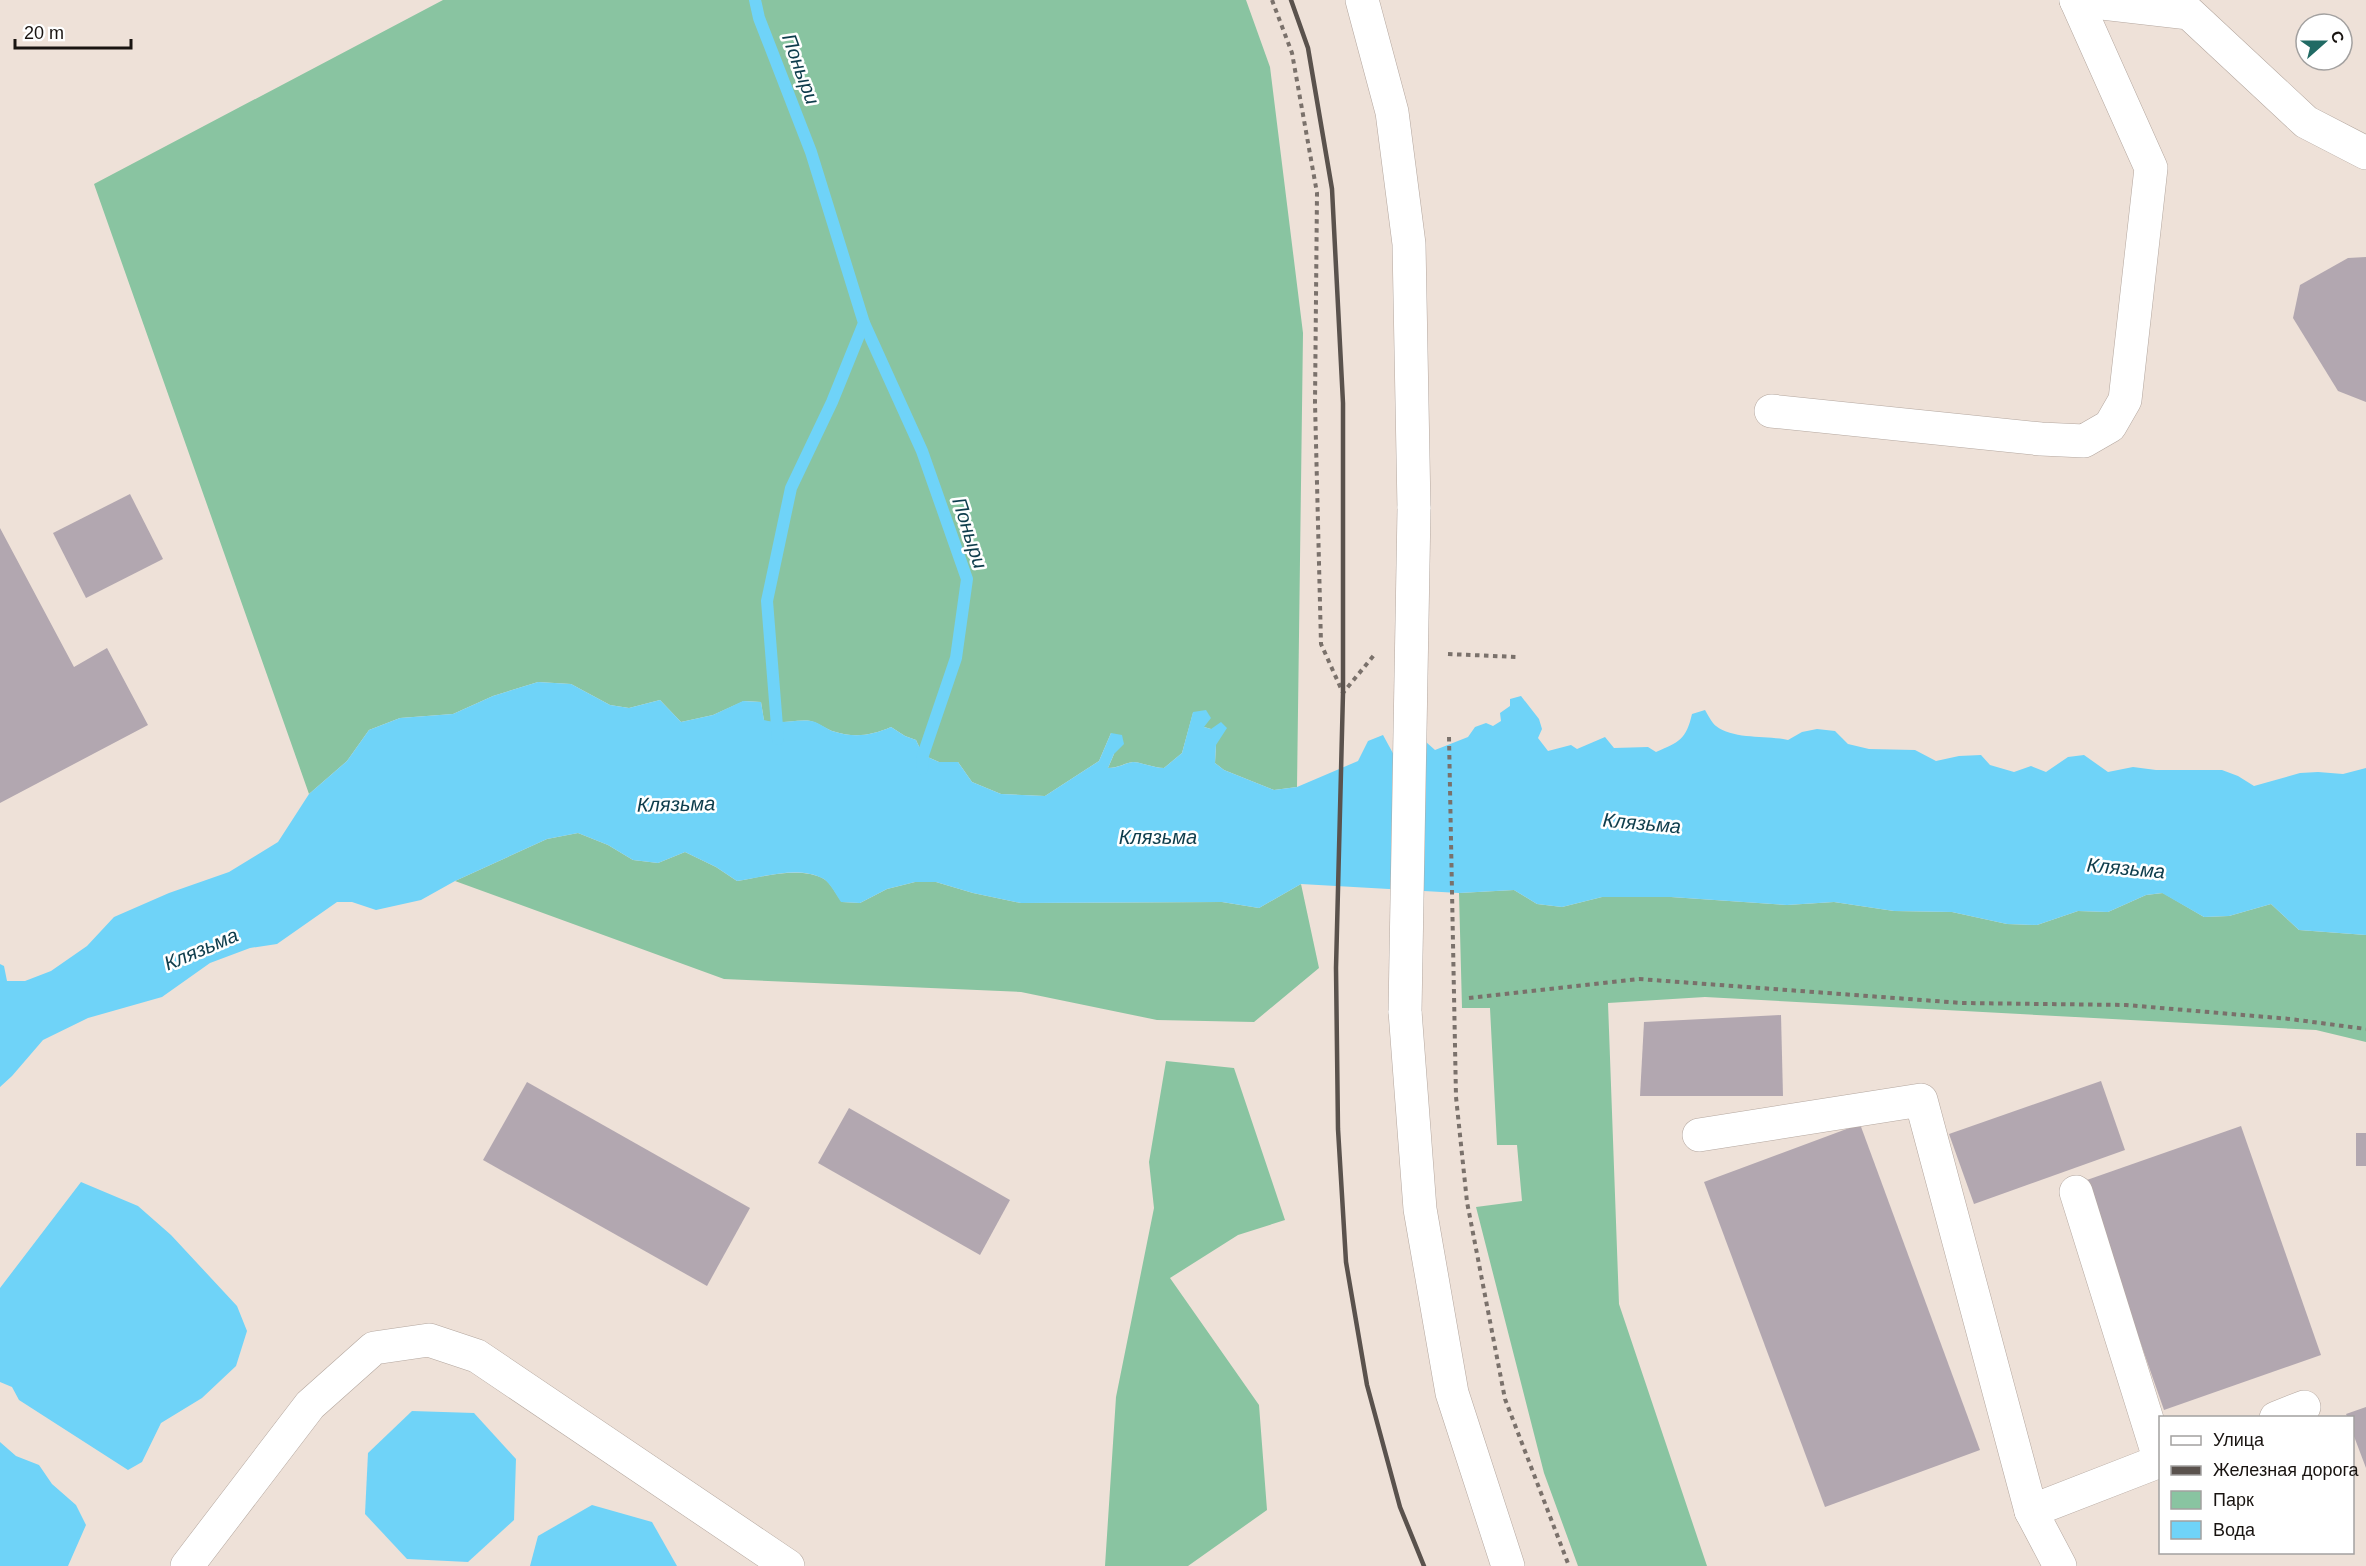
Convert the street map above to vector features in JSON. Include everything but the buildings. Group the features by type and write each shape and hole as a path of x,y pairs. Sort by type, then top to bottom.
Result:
{"street":[{"path":"1362,0 1392,112 1409,244 1414,509 1406,1011 1420,1209 1452,1393 1508,1566"},
{"path":"2076,0 2189,13 2306,122 2366,153"},
{"path":"1771,411 2084,441 2110,426 2125,400 2151,168 2076,0"},
{"path":"1699,1136 1921,1100 2031,1511 2060,1566"},
{"path":"2076,1192 2159,1458"},
{"path":"188,1566 310,1405 374,1348 429,1340 477,1356 788,1566"},
{"path":"2031,1511 2159,1461"}],"path":[{"path":"1272,0 1292,53 1317,193 1315,403 1321,644 1343,693 1378,650"},
{"path":"1448,645 1448,657"},
{"path":"1449,728 1456,1097 1467,1202 1505,1399 1569,1566"},
{"path":"1468,998 1639,979 1962,1003 2126,1005 2290,1019 2366,1029"}],"green space":[{"path":"443,0 1246,0 1270,67 1303,333 1297,787 1274,790 1224,770 1215,763 1216,745 1211,729 1204,727 1193,713 1182,753 1164,768 1133,762 1108,768 1114,754 1111,733 1099,761 1045,796 1001,794 972,782 958,762 939,762 923,755 916,740 891,727 869,734 848,735 832,731 811,721 764,721 761,702 744,701 713,715 681,722 660,700 629,708 610,705 571,684 538,682 493,696 453,714 400,718 369,730 347,761 309,794 94,184"},
{"path":"578,833 608,845 633,860 658,863 685,852 716,867 737,881 793,873 814,875 827,881 842,902 860,903 887,889 915,882 936,882 973,893 1021,903 1222,902 1259,908 1301,884 1319,968 1254,1022 1157,1020 1021,992 724,979 455,881 547,839"},
{"path":"1514,890 1537,904 1562,907 1602,897 1671,897 1787,905 1834,902 1894,911 1952,912 2007,924 2037,925 2078,911 2108,912 2146,895 2163,893 2204,917 2229,916 2271,904 2299,930 2366,935 2366,1042 2316,1030 1705,997 1608,1003 1619,1304 1707,1566 1578,1566 1544,1473 1476,1207 1522,1201 1517,1145 1497,1145 1490,1008 1462,1008 1459,893"},
{"path":"1166,1061 1234,1068 1285,1220 1238,1235 1170,1278 1259,1405 1267,1510 1188,1566 1105,1566 1116,1397 1154,1208 1149,1162"}],"water":[{"name":"Клязьма","path":"538,682 571,684 610,705 629,708 660,700 681,722 713,715 743,701 761,702 764,720 811,721 832,731 848,735 869,734 891,727 916,740 923,755 939,762 958,762 972,782 1001,794 1045,796 1099,761 1111,733 1122,735 1124,744 1114,754 1108,768 1133,762 1164,768 1182,753 1193,712 1206,710 1211,718 1204,727 1211,729 1221,722 1227,728 1216,745 1215,763 1224,770 1274,790 1297,787 1358,761 1368,741 1383,735 1395,757 1418,739 1426,742 1435,750 1468,737 1475,727 1486,723 1493,726 1501,721 1500,713 1510,706 1510,699 1521,696 1539,719 1542,729 1538,738 1548,751 1571,745 1577,749 1605,737 1614,748 1648,747 1656,752 1680,739 1687,730 1692,714 1705,710 1716,726 1741,735 1788,740 1802,732 1817,729 1835,731 1848,744 1869,749 1915,750 1936,761 1959,756 1981,755 1990,765 2014,772 2031,766 2046,772 2068,757 2084,755 2108,772 2133,767 2156,770 2222,770 2254,786 2300,773 2343,774 2366,768 2366,935 2299,930 2271,904 2229,916 2204,917 2162,893 2146,895 2108,912 2078,911 2037,925 2007,924 1952,912 1894,911 1834,902 1787,905 1671,897 1602,897 1562,907 1537,904 1514,890 1459,893 1301,884 1259,908 1222,902 1021,903 973,893 936,882 915,882 887,889 860,903 841,902 824,879 814,875 792,872 737,881 716,867 685,852 658,863 633,860 608,845 578,833 547,839 455,881 421,900 376,910 352,902 337,902 277,944 250,948 210,963 162,997 88,1018 43,1040 0,1087 0,964 4,966 7,981 25,981 51,971 87,946 114,917 169,893 229,872 278,842 309,794 347,761 369,730 400,718 453,714 493,696"},
{"path":"81,1182 138,1206 171,1235 237,1306 247,1331 236,1366 202,1398 161,1423 142,1462 128,1470 19,1400 12,1387 0,1382 0,1288"},
{"path":"412,1411 474,1413 516,1459 514,1520 468,1562 407,1559 365,1514 368,1453"},
{"path":"0,1442 16,1456 39,1465 52,1484 76,1505 86,1525 68,1566 0,1566"},
{"path":"592,1505 652,1522 677,1566 530,1566 538,1536"}],"waterway":[{"name":"Поныри","path":"755,0 759,18 811,152 864,323 832,402 791,488 767,601 778,739"},
{"name":"Поныри","path":"864,323 922,451 967,579 956,658 923,755 922,769"}],"railway":[{"path":"1291,0 1308,48 1332,189 1343,403 1343,693 1336,968 1338,1129 1346,1262 1367,1385 1400,1507 1424,1566"}]}
